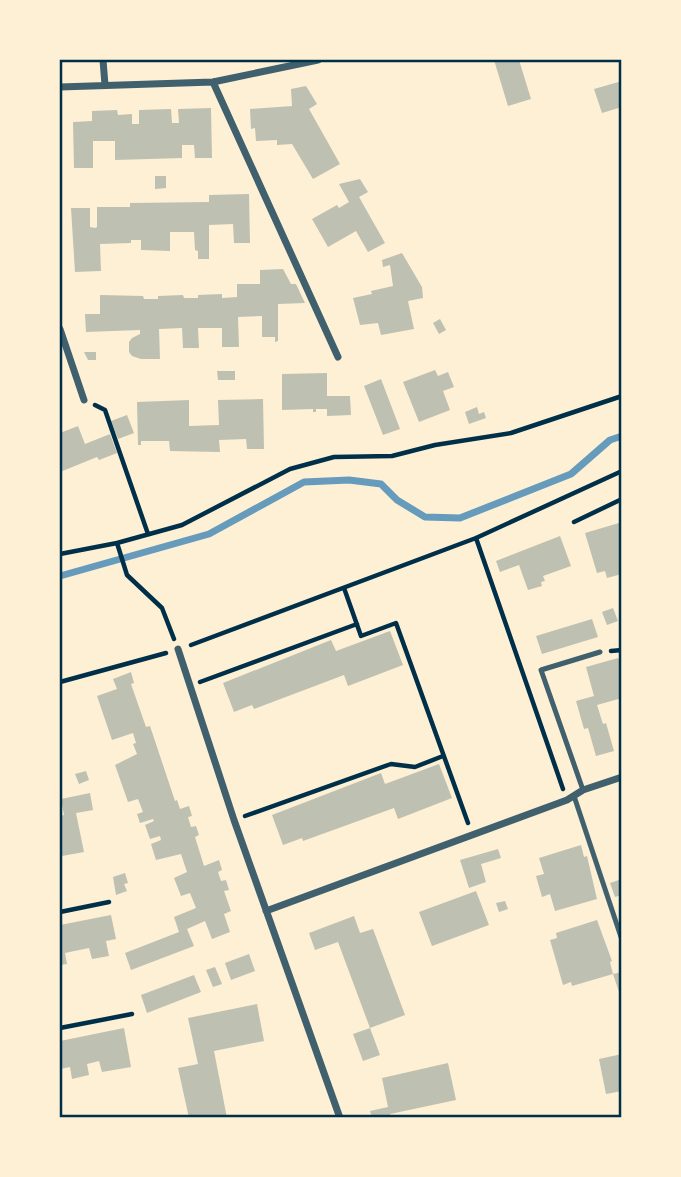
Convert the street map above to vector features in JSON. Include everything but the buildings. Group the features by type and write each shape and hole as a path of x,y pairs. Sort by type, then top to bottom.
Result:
{"street":[{"path":"103,60 105,85"},
{"path":"60,87 213,82 318,60"},
{"path":"213,82 338,357"},
{"path":"60,332 84,400"},
{"path":"178,649 234,820 340,1118"},
{"path":"266,911 621,777"}],"lane":[{"path":"583,790 541,670 600,652"},
{"path":"571,798 621,940"}],"path":[{"path":"60,554 117,543 182,525 290,469 334,457 392,456 435,445 511,433 621,396"},
{"path":"84,400 105,410 148,534"},
{"path":"60,682 178,649 344,588 476,538 621,471"},
{"path":"574,522 621,499"},
{"path":"476,538 571,798"},
{"path":"117,543 127,575 162,608 178,649"},
{"path":"344,588 361,636 396,623 473,835"},
{"path":"189,686 357,624"},
{"path":"234,820 391,764 415,767 443,756"},
{"path":"60,912 109,902"},
{"path":"60,1028 132,1014"}],"waterway":[{"path":"60,576 209,534 304,482 349,480 381,484 397,500 425,517 460,518 571,474 610,440 622,436"}]}
